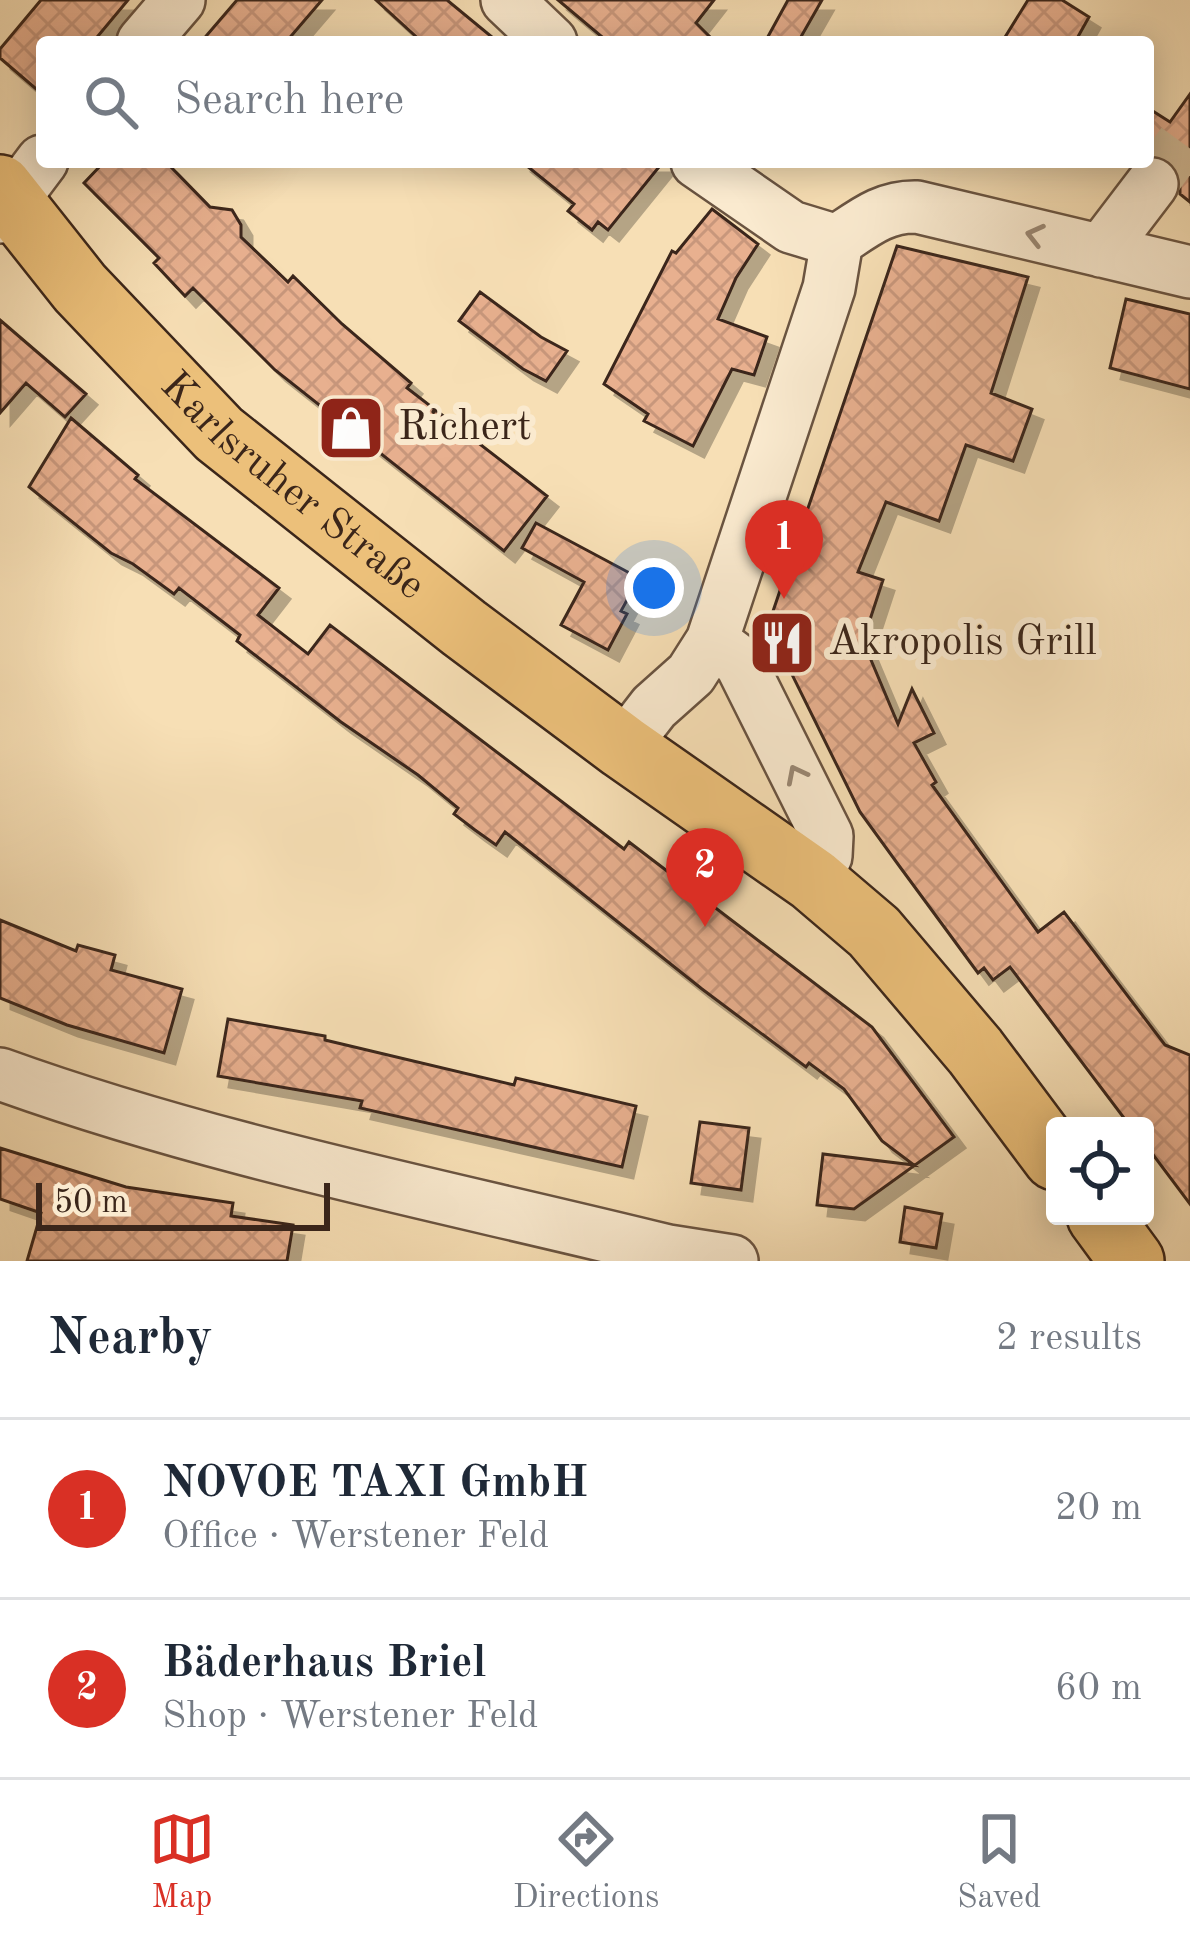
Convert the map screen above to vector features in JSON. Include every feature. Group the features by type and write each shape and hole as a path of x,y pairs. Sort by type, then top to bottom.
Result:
{"main road":[{"name":"Karlsruher Straße","path":"13,192 118,331 219,434 464,628 813,880 874,932 902,961 1046,1146"}],"street":[{"path":"148,36 179,0"},
{"path":"507,0 545,36"},
{"path":"706,168 791,227 837,241"},
{"path":"1101,251 1152,184"},
{"path":"623,747 654,707 691,674 712,641 830,288 837,241 879,212 917,206 1190,272"},
{"path":"712,641 740,662 827,836 826,856 813,880"},
{"path":"0,1074 76,1101 265,1152 668,1251 732,1261"}],"building":[{"path":"41,0 128,0 98,36 36,36 36,89 0,58 0,49"},
{"path":"237,0 322,0 291,36 206,36"},
{"path":"376,0 447,0 491,36 415,36"},
{"path":"558,0 714,0 696,23 709,36 601,36"},
{"path":"788,0 822,0 801,36 768,36"},
{"path":"1028,0 1062,0 1089,17 1078,36 1006,36"},
{"path":"1190,94 1190,202 1180,194 1180,174 1171,161 1154,157 1154,112 1170,122"},
{"path":"98,168 172,168 210,207 232,210 241,225 241,237 288,282 293,276 411,383 407,388 547,496 504,551 275,370 193,288 185,296 154,263 159,258 84,183"},
{"path":"529,168 658,168 608,230 598,222 592,230 568,211 574,204"},
{"path":"712,209 758,244 718,319 767,337 754,375 732,369 693,446 644,421 648,414 604,384 672,251 676,253"},
{"path":"897,246 1028,277 991,393 1032,409 1013,461 966,445 939,521 886,502 858,572 883,580 863,641 898,724 912,689 934,733 914,743 936,782 932,785 1038,932 1064,912 1165,1045 1190,1055 1190,1204 1154,1156 1154,1117 1123,1117 1010,967 993,980 984,968 978,973 900,867 860,812 768,626"},
{"path":"480,292 567,351 546,381 459,321"},
{"path":"1126,299 1190,314 1190,389 1110,368"},
{"path":"0,320 86,394 65,417 26,383 0,413"},
{"path":"71,418 138,475 135,479 279,588 258,615 308,654 330,625 624,849 629,842 872,1027 954,1137 854,1209 817,1205 823,1154 914,1165 882,1141 844,1089 809,1063 806,1067 702,989 505,832 496,845 475,830 454,814 458,808 418,775 237,641 240,635 179,588 174,594 111,553 29,487"},
{"path":"536,523 639,578 608,650 561,625 584,582 522,548"},
{"path":"0,920 76,951 78,945 115,955 111,970 182,989 164,1053 67,1025 0,998"},
{"path":"228,1019 325,1036 325,1040 514,1085 516,1078 636,1106 622,1167 360,1108 362,1101 218,1076"},
{"path":"700,1122 749,1128 741,1190 691,1183"},
{"path":"0,1148 126,1187 233,1203 231,1216 293,1225 287,1261 27,1261 41,1213 0,1199"},
{"path":"905,1207 942,1214 936,1248 900,1242"}],"tunnel":[{"path":"1152,184 1190,132"}],"place":[{"name":"Richert","path":"351,428"},
{"name":"NOVOE TAXI GmbH","path":"784,599"},
{"name":"Akropolis Grill","path":"782,643"},
{"name":"Bäderhaus Briel","path":"705,927"}]}
